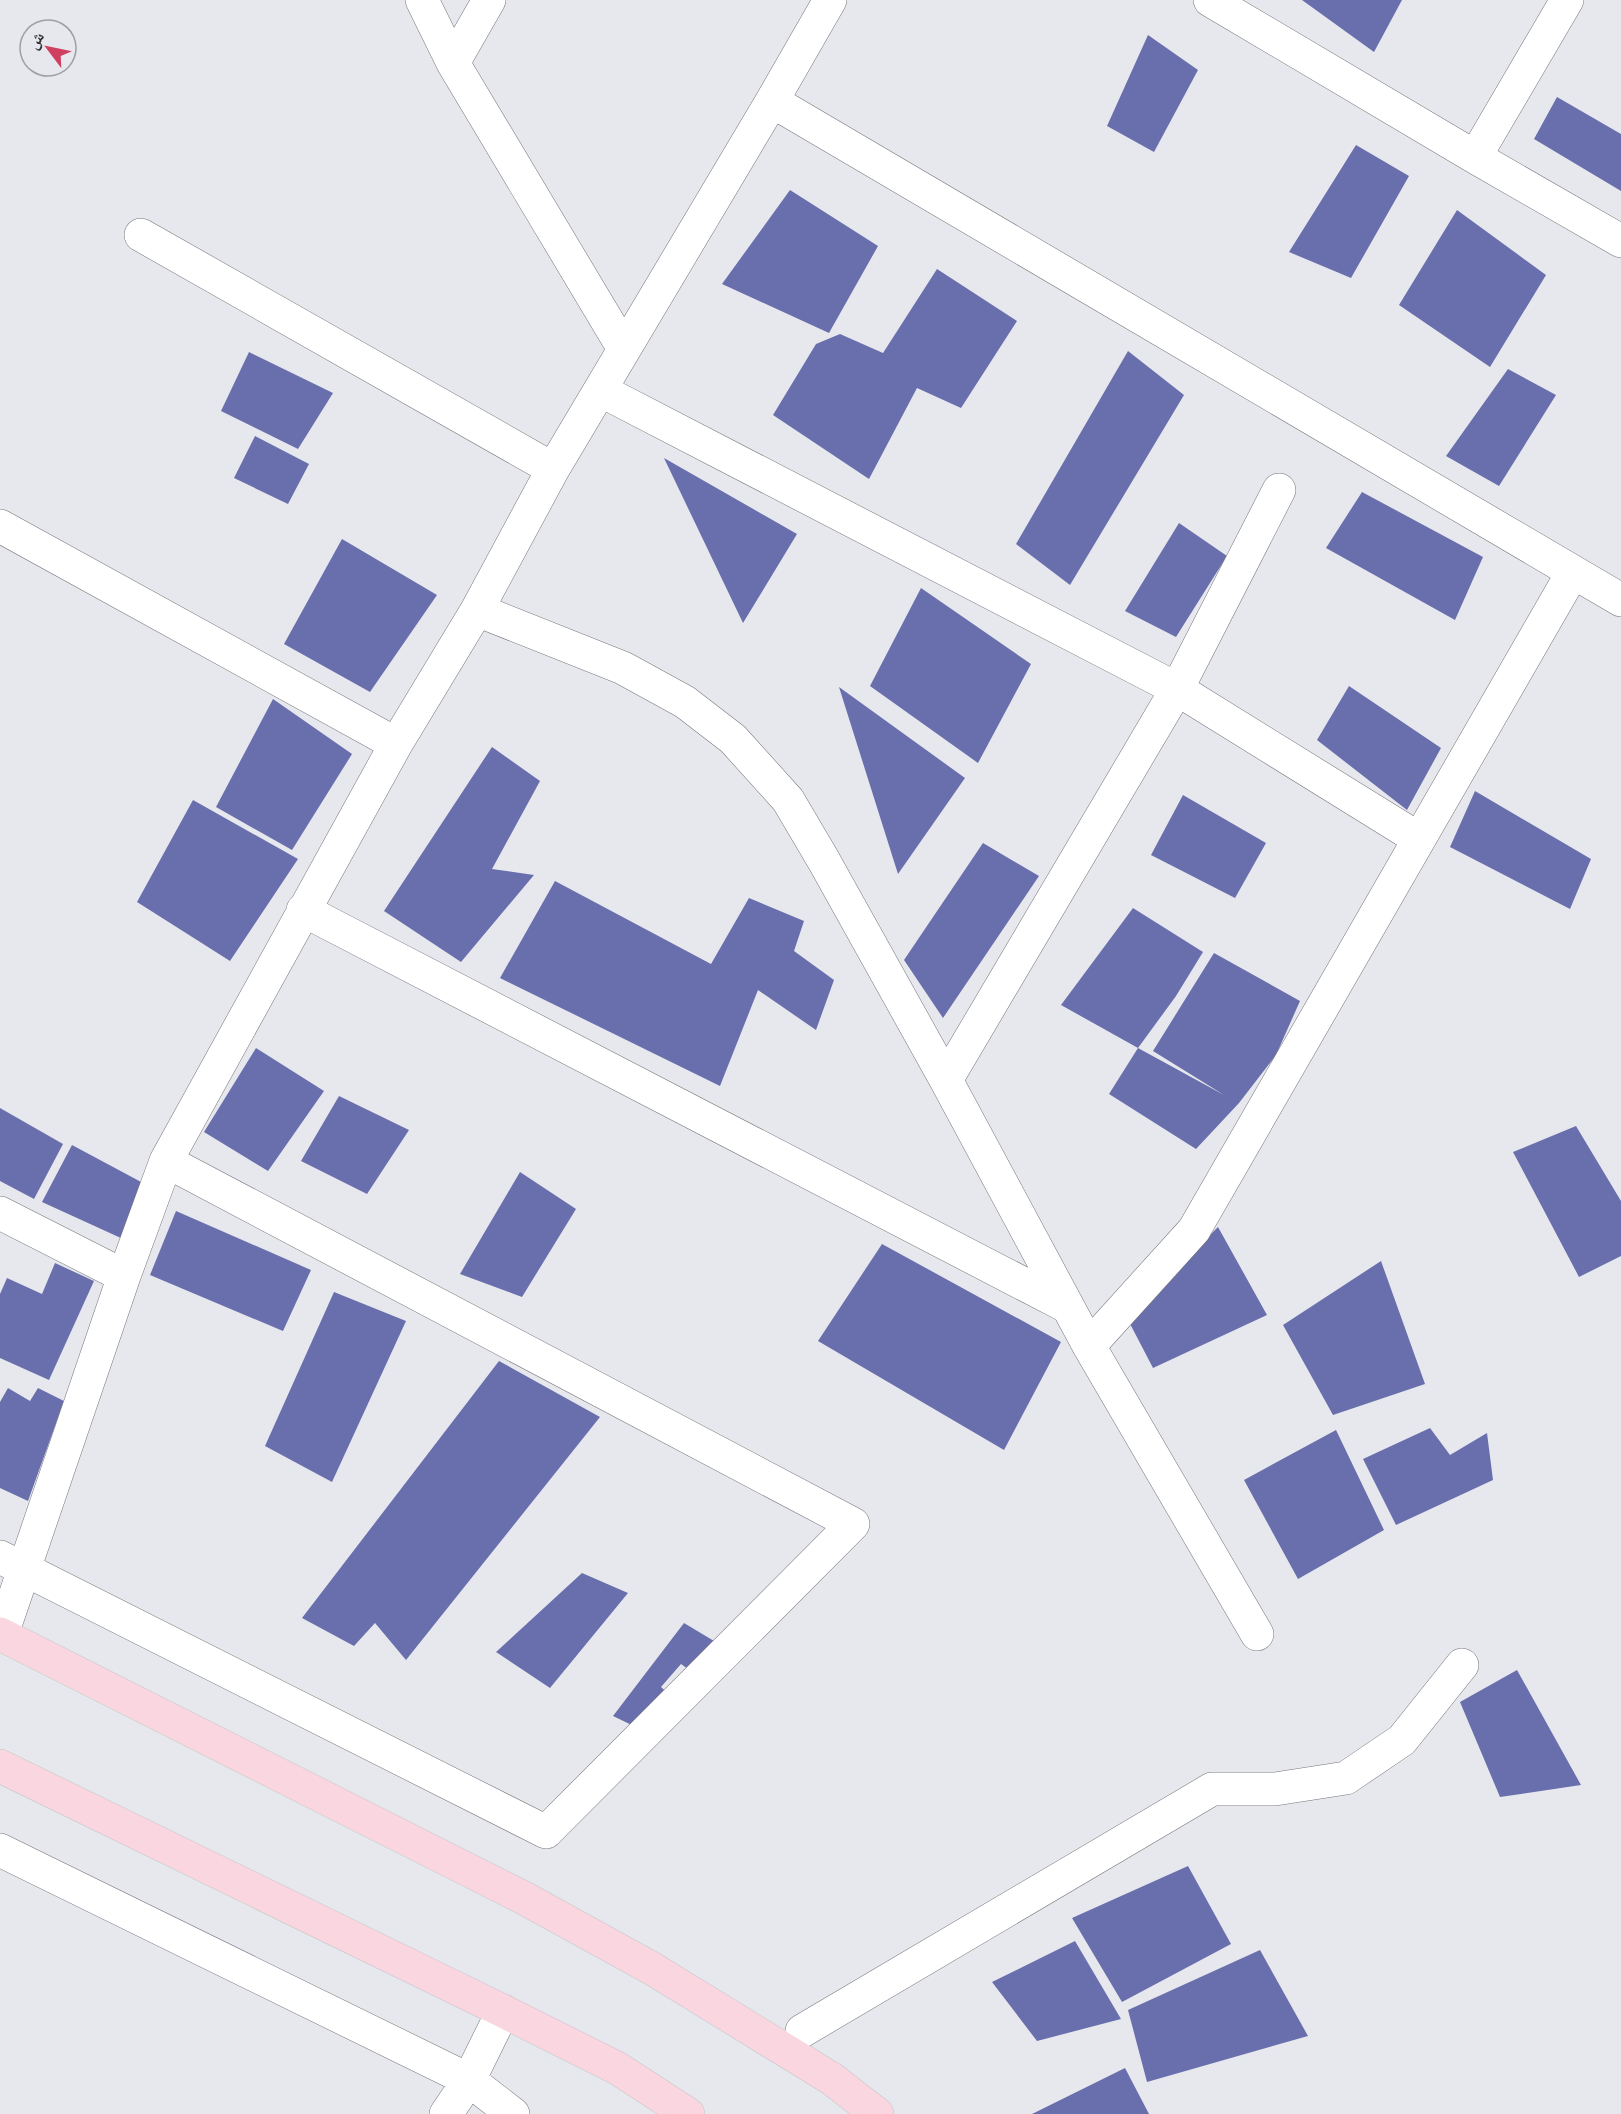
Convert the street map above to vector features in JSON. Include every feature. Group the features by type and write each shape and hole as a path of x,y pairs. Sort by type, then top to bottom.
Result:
{"main road":[{"path":"1,1634 524,1898 653,1969 822,2072 877,2114"},
{"path":"0,1766 617,2068 687,2114"}],"street":[{"path":"422,0 453,63 624,349"},
{"path":"453,63 489,0"},
{"path":"1,1634 12,1563 124,1276 166,1161 303,910 396,744 477,610 553,469 830,0"},
{"path":"1210,0 1621,241"},
{"path":"1475,157 1567,0"},
{"path":"772,101 1621,600"},
{"path":"141,235 553,469"},
{"path":"600,390 1177,689 1419,839"},
{"path":"946,1080 1177,689 1279,490"},
{"path":"0,526 396,744"},
{"path":"1089,1346 1194,1230 1573,572"},
{"path":"477,610 623,668 685,702 733,739 788,800 946,1080 1089,1346 1257,1634"},
{"path":"303,910 1068,1307"},
{"path":"12,1563 546,1832 853,1524 166,1161"},
{"path":"0,1213 124,1276"},
{"path":"802,2031 1212,1789 1275,1789 1346,1778 1402,1740 1462,1665"},
{"path":"0,1850 469,2080 513,2114"},
{"path":"447,2114 469,2080 503,2011"}],"building":[{"path":"1302,0 1402,0 1374,52"},
{"path":"1148,35 1198,70 1154,152 1107,126"},
{"path":"1557,97 1621,134 1621,191 1534,139"},
{"path":"1356,145 1409,176 1351,278 1289,252"},
{"path":"790,190 878,246 829,333 722,284"},
{"path":"1457,210 1546,275 1490,367 1399,305"},
{"path":"937,269 1017,321 961,408 917,388 869,479 773,415 816,344 840,334 883,353"},
{"path":"1128,351 1184,395 1070,585 1016,544"},
{"path":"249,352 333,393 298,449 221,411"},
{"path":"1508,369 1556,395 1499,486 1446,456"},
{"path":"255,436 309,464 288,504 234,478"},
{"path":"664,458 797,534 743,623"},
{"path":"1362,492 1483,557 1455,620 1326,548"},
{"path":"1179,523 1227,556 1176,637 1125,611"},
{"path":"342,539 437,595 370,692 284,644"},
{"path":"921,588 1031,664 978,763 870,686"},
{"path":"1349,686 1441,748 1407,810 1317,740"},
{"path":"839,687 965,778 898,874"},
{"path":"273,699 352,754 292,850 216,807"},
{"path":"492,747 540,781 492,869 534,875 461,962 384,911"},
{"path":"1475,791 1591,859 1570,909 1450,847"},
{"path":"1183,795 1266,843 1235,898 1151,855"},
{"path":"193,800 298,859 230,961 137,902"},
{"path":"983,843 1039,876 943,1018 904,960"},
{"path":"555,881 711,964 749,898 804,921 794,951 834,980 816,1030 758,990 720,1086 500,978"},
{"path":"1133,908 1203,952 1176,996 1138,1048 1061,1005"},
{"path":"1214,953 1300,1001 1276,1055 1239,1103 1196,1149 1109,1094 1138,1048 1224,1095 1153,1051"},
{"path":"256,1048 324,1091 268,1171 204,1132"},
{"path":"339,1096 409,1130 367,1194 301,1161"},
{"path":"0,1108 63,1144 34,1199 0,1181"},
{"path":"1576,1126 1621,1201 1621,1256 1579,1277 1513,1152"},
{"path":"72,1145 143,1183 123,1239 42,1202"},
{"path":"520,1172 576,1209 522,1297 460,1274"},
{"path":"176,1211 311,1270 283,1331 150,1275"},
{"path":"1218,1227 1267,1315 1153,1368 1127,1318"},
{"path":"882,1244 1061,1342 1004,1450 818,1341"},
{"path":"1381,1261 1425,1384 1333,1415 1283,1325"},
{"path":"55,1263 94,1281 49,1380 0,1358 0,1294 7,1278 42,1294"},
{"path":"334,1292 406,1321 332,1482 265,1446"},
{"path":"499,1361 600,1417 406,1660 375,1623 354,1646 302,1618"},
{"path":"8,1388 30,1401 38,1388 64,1401 28,1501 0,1488 0,1402"},
{"path":"1430,1428 1450,1455 1487,1433 1493,1480 1396,1525 1363,1459"},
{"path":"1336,1430 1384,1530 1298,1579 1244,1480"},
{"path":"582,1573 628,1593 550,1688 496,1652"},
{"path":"684,1623 719,1644 695,1674 681,1664 661,1687 673,1698 640,1729 613,1716"},
{"path":"1517,1670 1581,1785 1500,1797 1460,1702"},
{"path":"1188,1866 1231,1944 1122,2002 1072,1918"},
{"path":"1075,1941 1121,2019 1037,2041 992,1982"},
{"path":"1260,1950 1308,2036 1147,2082 1128,2010"},
{"path":"1125,2068 1149,2114 1032,2114"}]}
